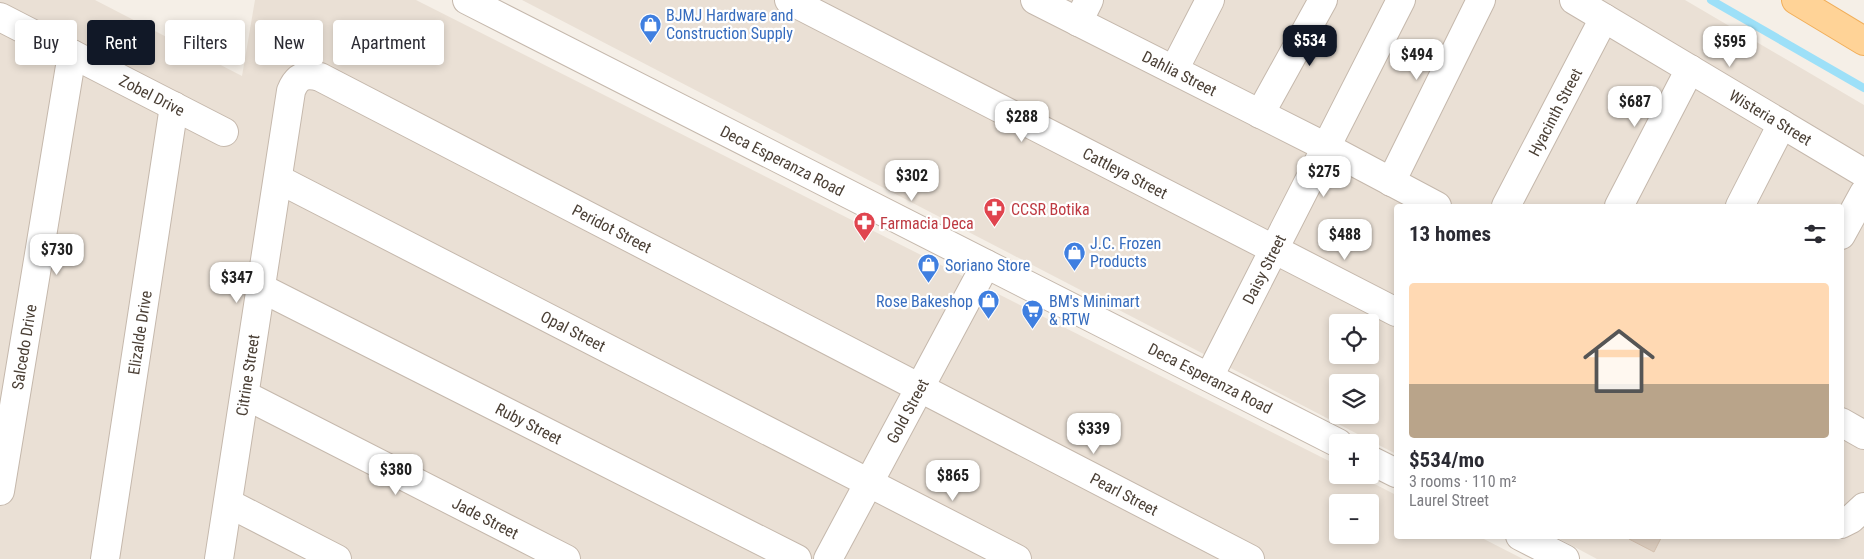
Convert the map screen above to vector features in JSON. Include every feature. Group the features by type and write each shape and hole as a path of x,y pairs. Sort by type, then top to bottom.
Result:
{"main road":[{"path":"1796,0 1864,40"}],"street":[{"name":"Deca Esperanza Road","path":"467,0 1329,438"},
{"name":"Cattleya Street","path":"789,0 1394,311"},
{"name":"Dahlia Street","path":"1035,0 1083,11 1174,70 1433,204"},
{"path":"1174,70 1210,0"},
{"path":"1260,114 1323,0"},
{"name":"Daisy Street","path":"1209,377 1401,0"},
{"path":"1391,182 1481,0"},
{"name":"Wisteria Street","path":"1574,0 1864,173"},
{"name":"Zobel Drive","path":"0,17 15,25"},
{"name":"Hyacinth Street","path":"1507,204 1604,18"},
{"name":"Zobel Drive","path":"77,57 224,132"},
{"name":"Salcedo Drive","path":"0,491 70,65"},
{"path":"1619,204 1690,69"},
{"name":"Peridot Street","path":"302,76 308,74 320,76 919,389"},
{"name":"Citrine Street","path":"220,559 291,91 294,84 302,76"},
{"name":"Elizalde Drive","path":"105,559 174,106"},
{"path":"1741,204 1782,124"},
{"name":"Opal Street","path":"278,179 1017,559"},
{"path":"1844,230 1864,193"},
{"name":"Gold Street","path":"828,559 986,264"},
{"name":"Ruby Street","path":"261,288 797,559"},
{"name":"Pearl Street","path":"919,389 1250,559"},
{"name":"Jade Street","path":"245,395 566,559"},
{"path":"1379,464 1394,472"},
{"path":"228,504 337,559"},
{"path":"1844,522 1851,519 1864,507"},
{"path":"1526,539 1564,559"}],"shaded area":[{"path":"0,0 95,0 134,20 87,20 87,65 155,65 155,31 165,36 165,65 221,65 242,76 255,0 416,0 1329,461 1329,484 1375,484 1394,494 1394,539 1484,539 1523,559 0,559"},
{"path":"522,0 1685,0 1864,105 1864,559 1597,559 1560,539 1844,539 1844,204 1394,204 1394,453 1379,445 1379,434 1357,434 1338,424 1379,424 1379,374 1329,374 1329,419"}],"building":[{"path":"1629,539 1660,539 1654,552"}],"waterway":[{"path":"1711,0 1864,88"}],"place":[{"name":"BJMJ Hardware and Construction Supply","path":"650,43"},
{"name":"CCSR Botika","path":"995,228"},
{"name":"Farmacia Deca","path":"864,242"},
{"name":"J.C. Frozen Products","path":"1074,271"},
{"name":"Soriano Store","path":"929,284"},
{"name":"Rose Bakeshop","path":"989,320"},
{"name":"BM's Minimart & RTW","path":"1033,329"}]}
